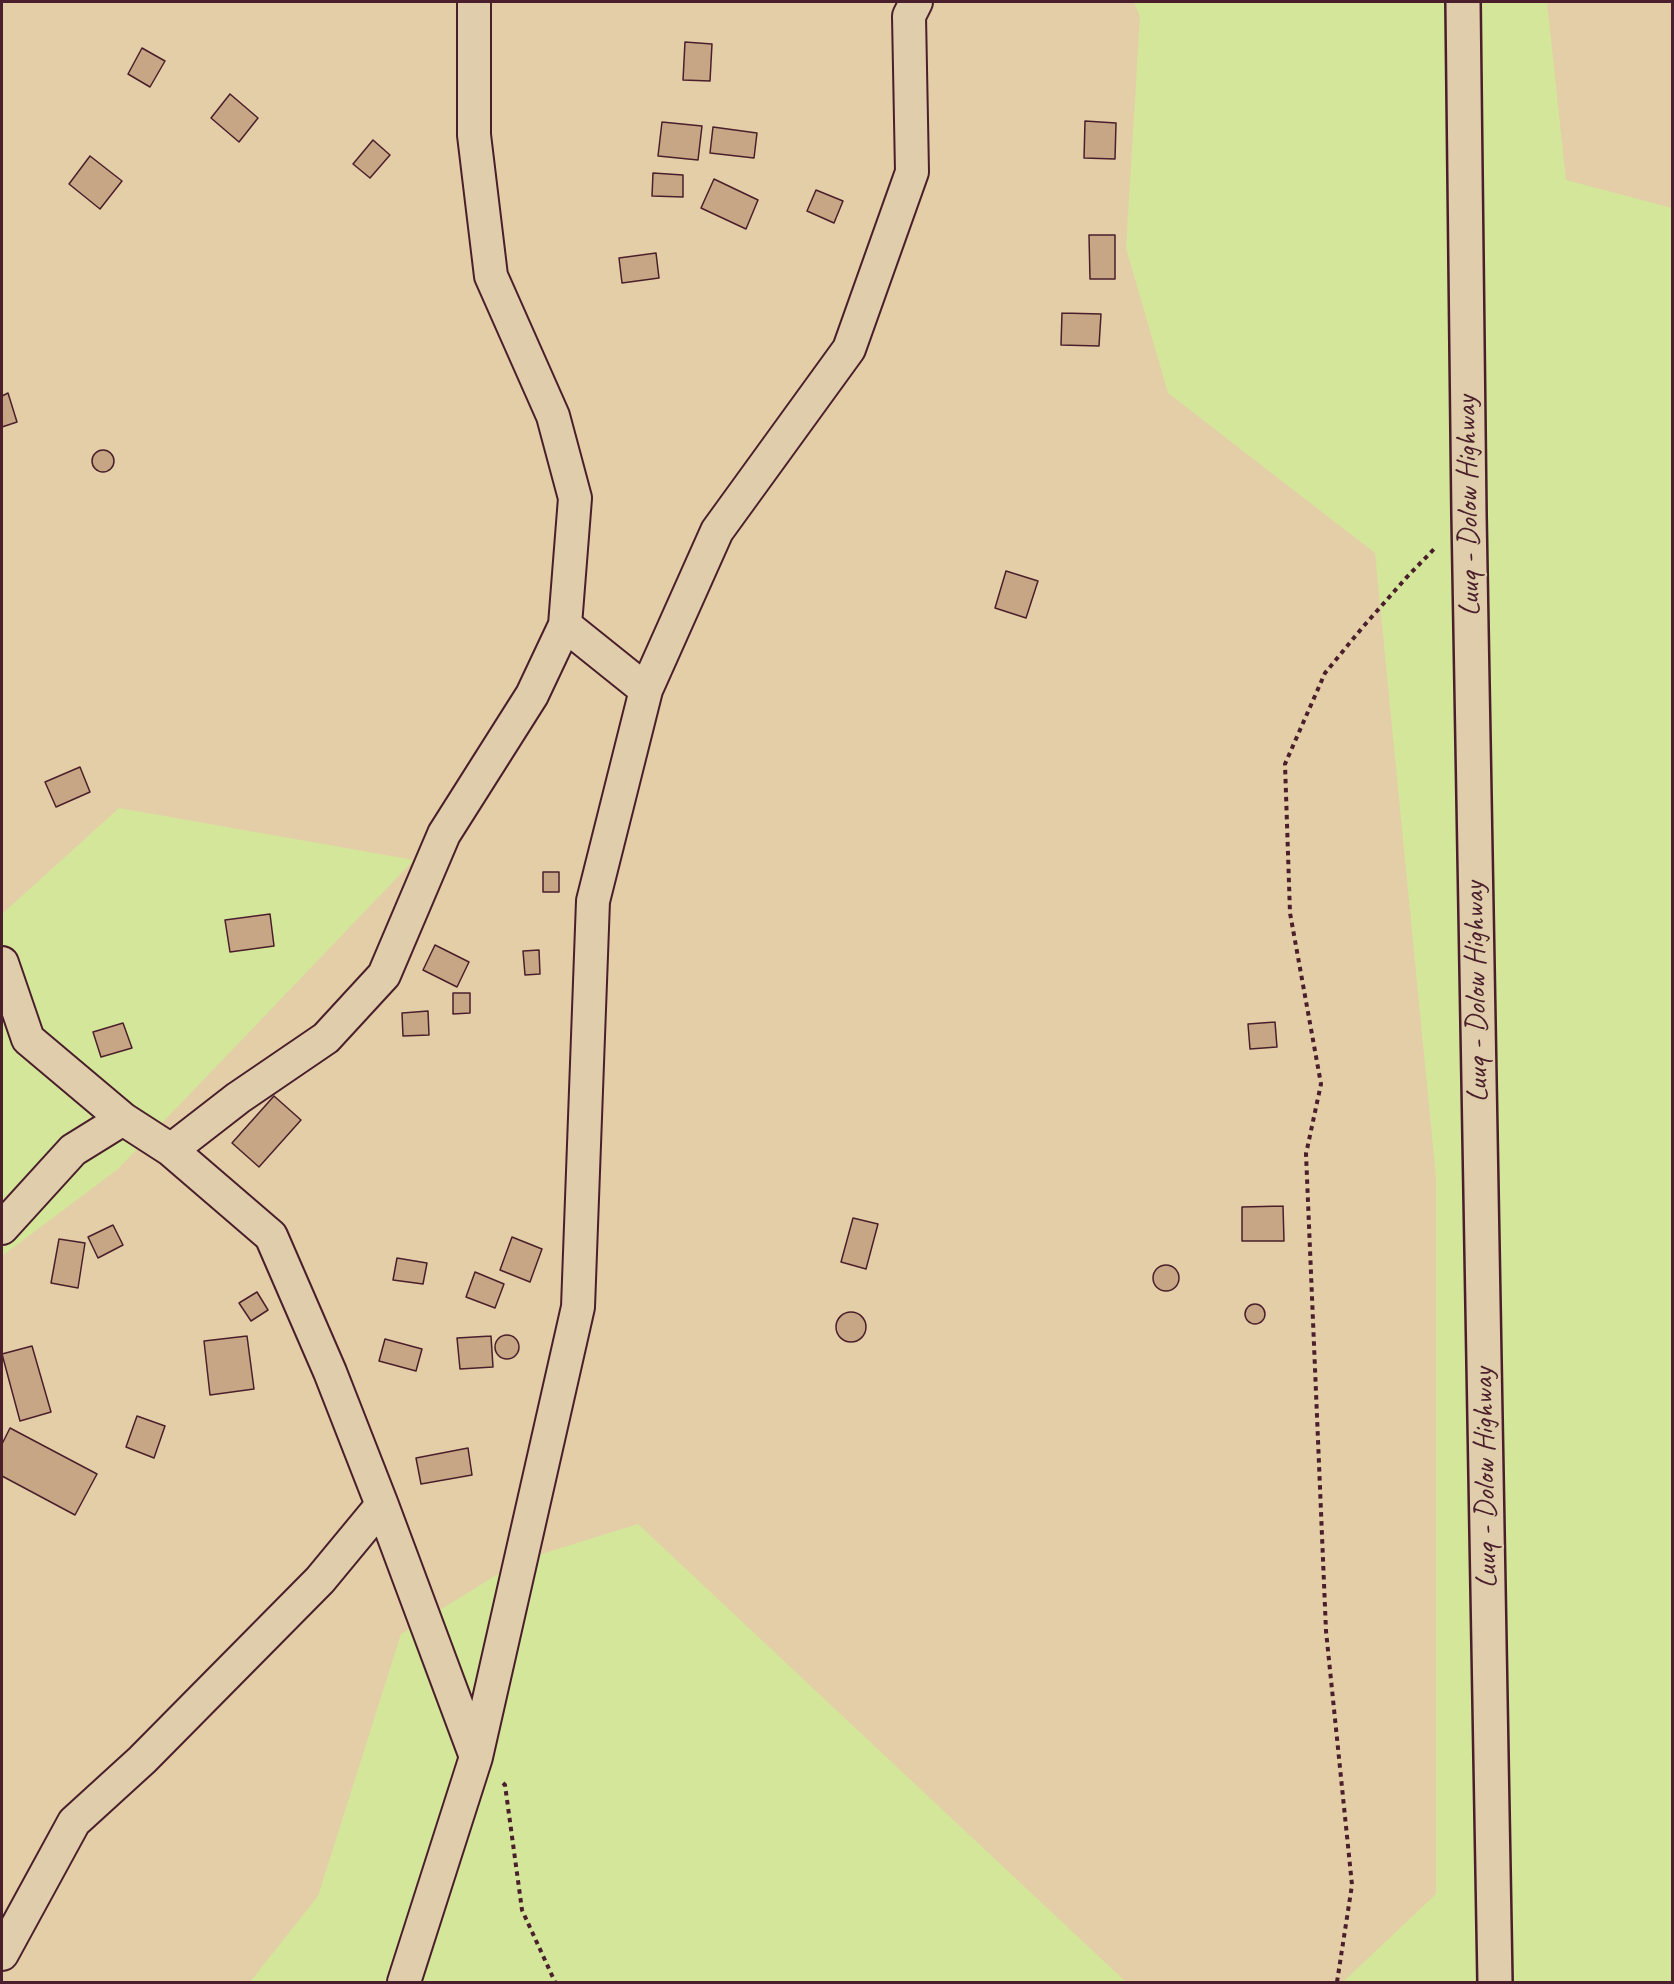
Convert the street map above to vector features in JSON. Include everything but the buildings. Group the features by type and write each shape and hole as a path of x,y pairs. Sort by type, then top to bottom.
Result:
{"main road":[{"name":"Luuq - Dolow Highway","path":"1463,2 1469,515 1495,1983"}],"street":[{"path":"171,1150 238,1098 326,1038 384,975 444,834 532,695 566,625 575,498 553,416 491,276 474,135 474,2"},
{"path":"404,1983 476,1757 578,1307 593,901 646,690 717,531 849,349 912,172 909,16 916,2"},
{"path":"566,625 646,690"},
{"path":"2,963 28,1039 123,1119 171,1150 271,1236 330,1372 476,1757"},
{"path":"2,1228 73,1150 123,1119"},
{"path":"2,1954 74,1822 142,1760 320,1580 382,1505"}],"path":[{"path":"1337,1983 1352,1885 1326,1631 1306,1154 1321,1084 1290,913 1286,764 1325,673 1406,578 1469,515"},
{"path":"476,1757 506,1785 522,1910 555,1983"}],"green space":[{"path":"1134,2 1547,2 1566,180 1672,208 1672,1982 1343,1982 1436,1894 1436,1177 1375,553 1168,393 1126,248 1140,17"},
{"path":"119,808 414,860 118,1169 2,1256 2,914"},
{"path":"638,1524 1126,1982 250,1982 318,1896 401,1634 519,1561"}]}
